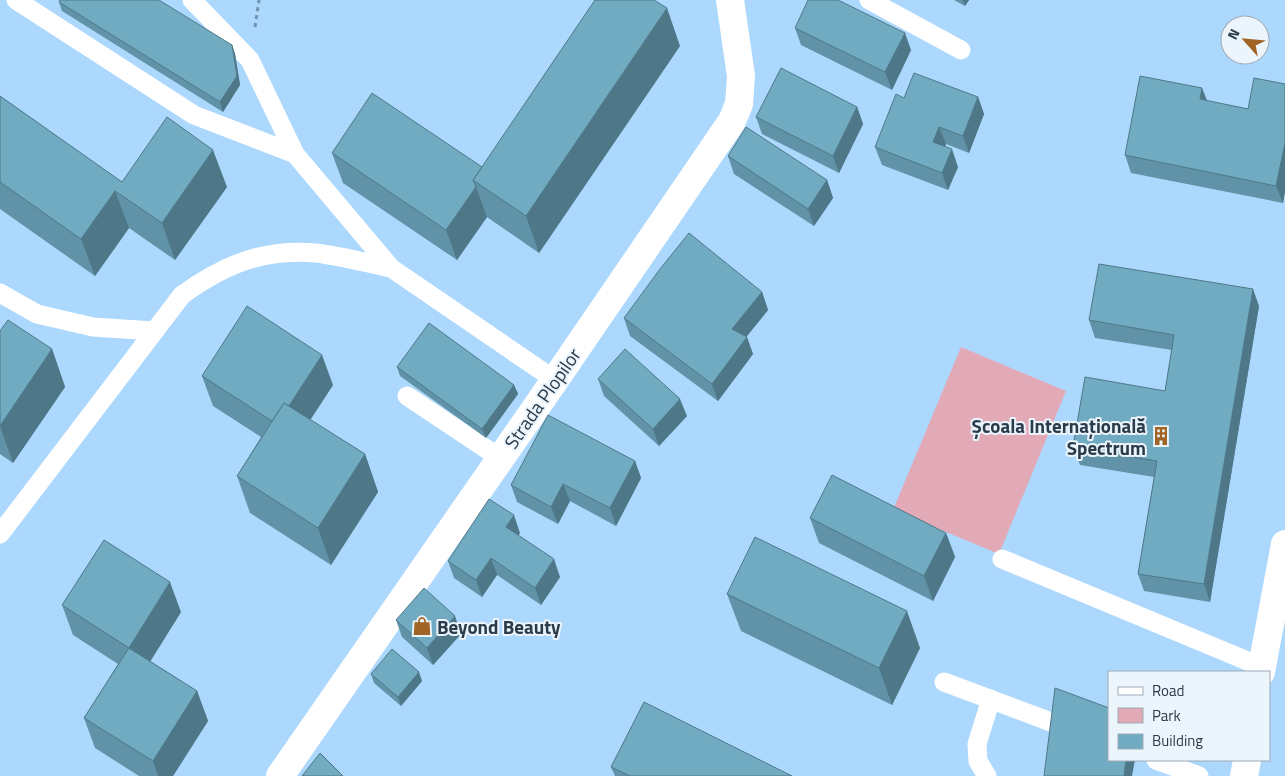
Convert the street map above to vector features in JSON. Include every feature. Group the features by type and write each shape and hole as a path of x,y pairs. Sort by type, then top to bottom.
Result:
{"street":[{"name":"Strada Plopilor","path":"280,776 732,121 739,104 741,76 730,0"},
{"path":"1262,670 1285,544"},
{"path":"1244,776 1247,761"}],"lane":[{"path":"16,0 194,115 295,154"},
{"path":"192,0 250,60 295,154 391,268 555,380"},
{"path":"869,0 961,50"},
{"path":"0,534 182,295 207,277 241,261 281,252 317,253 391,268"},
{"path":"0,292 37,314 93,327 154,331"},
{"path":"407,396 500,458"},
{"path":"1002,559 1262,670"},
{"path":"944,682 1059,725"},
{"path":"986,776 978,761 977,744 991,699"},
{"path":"1159,761 1199,776"}],"green space":[{"path":"961,347 1066,391 999,554 893,510"}],"building":[{"path":"60,0 159,0 232,45 237,76 220,102 59,2"},
{"path":"595,0 654,0 667,8 526,216 473,180"},
{"path":"808,0 838,0 905,33 885,72 795,28"},
{"path":"781,68 857,107 833,156 756,117"},
{"path":"914,73 978,97 963,136 939,127 933,142 952,149 942,173 875,147 896,94 904,98"},
{"path":"1140,76 1202,88 1200,99 1248,109 1254,78 1285,84 1285,143 1276,186 1125,155"},
{"path":"372,93 482,167 473,180 476,187 446,230 332,153"},
{"path":"0,96 122,182 167,117 213,150 162,223 115,191 81,239 0,182"},
{"path":"746,127 827,180 808,209 728,156"},
{"path":"689,233 762,292 732,329 747,337 712,384 624,318"},
{"name":"Școala Internațională Spectrum","path":"1099,264 1253,289 1204,584 1138,574 1157,461 1073,447 1085,377 1165,391 1174,335 1089,320"},
{"path":"247,306 322,355 289,406 284,403 272,421 202,376"},
{"path":"8,320 52,349 0,426 0,331"},
{"path":"429,323 514,385 482,429 397,367"},
{"path":"625,349 680,399 653,429 598,379"},
{"path":"284,403 365,454 318,528 237,476"},
{"path":"548,415 635,461 610,508 563,484 551,507 511,485"},
{"path":"832,475 946,533 924,576 810,518"},
{"path":"489,499 514,515 506,527 554,559 535,588 491,558 476,580 448,561"},
{"path":"755,537 907,611 879,668 727,594"},
{"path":"104,540 170,582 129,648 62,605"},
{"path":"424,588 455,616 427,648 396,620"},
{"path":"129,648 197,691 153,761 84,718"},
{"path":"392,649 419,672 398,697 371,674"},
{"path":"1055,688 1108,708 1108,761 1126,761 1124,776 1044,776"},
{"path":"644,702 792,776 630,776 611,767"},
{"path":"320,753 343,776 302,776"}],"place":[{"name":"Școala Internațională Spectrum","path":"1161,436"},
{"name":"Beyond Beauty","path":"422,626"}]}
